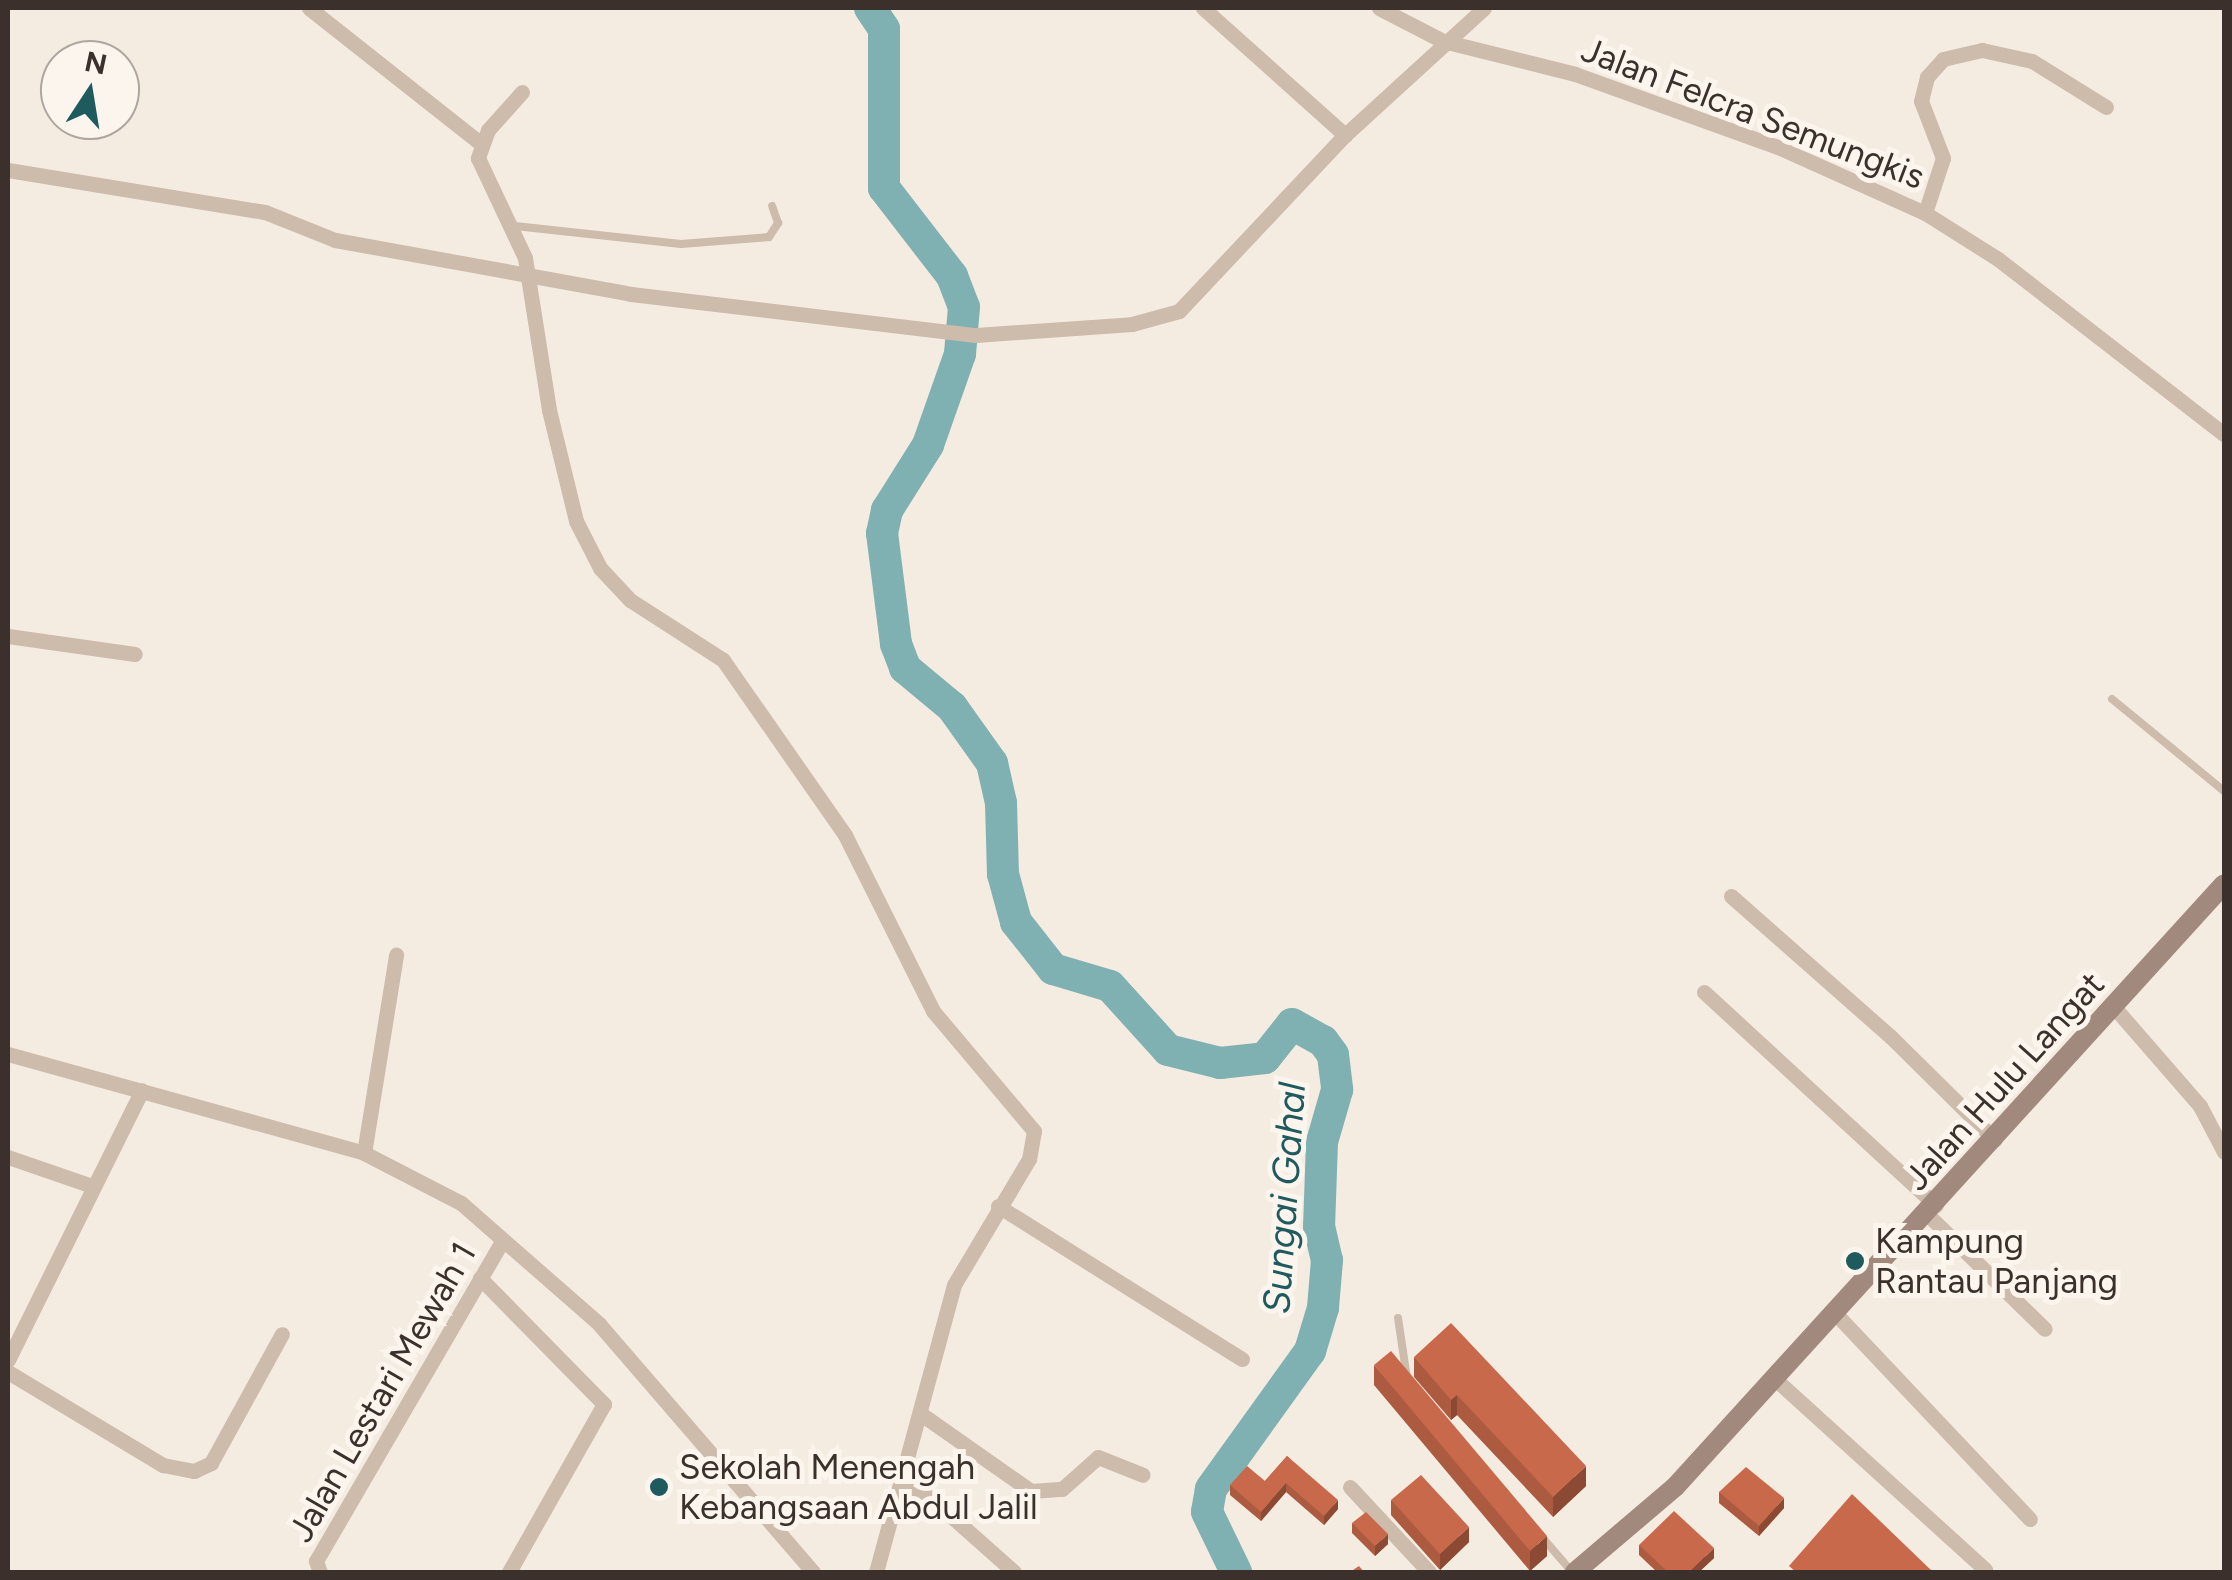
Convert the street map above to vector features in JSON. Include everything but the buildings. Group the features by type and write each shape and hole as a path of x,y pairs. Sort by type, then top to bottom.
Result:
{"street":[{"path":"309,8 481,144"},
{"path":"1203,8 1344,135"},
{"name":"Jalan Felcra Semungkis","path":"1379,8 1443,41 1575,74 1778,147 1925,213 1998,258 2224,434"},
{"path":"8,170 265,212 336,240 631,294 976,335 1166,319 1344,135 1443,41 1484,8"},
{"path":"1925,213 1943,158 1921,101 1927,78 1944,59 1982,50 2032,61 2106,107"},
{"path":"522,92 481,144 480,169 514,226 528,273 549,410 576,522 600,568 630,600 723,660 860,861 933,1011 1028,1119 1034,1131 1029,1159 954,1285 876,1572"},
{"path":"8,636 135,654"},
{"name":"Jalan Hulu Langat","path":"1583,1570 1675,1488 1932,1210 2224,884"},
{"path":"1731,896 1891,1037 1994,1140"},
{"path":"364,1153 396,955"},
{"path":"1704,992 1932,1210 2044,1328"},
{"path":"2114,1007 2200,1106 2224,1152"},
{"path":"8,1054 364,1153 461,1202 599,1324 812,1572"},
{"path":"8,1360 13,1336 142,1090"},
{"path":"8,1158 92,1186"},
{"path":"998,1206 1242,1359"},
{"name":"Jalan Lestari Mewah 1","path":"320,1572 316,1562 502,1240"},
{"path":"480,1278 604,1404 509,1572"},
{"path":"1834,1312 2030,1519"},
{"path":"8,1372 163,1465 194,1472 211,1463 282,1334"},
{"path":"1774,1378 1985,1569"},
{"path":"921,1414 1032,1491 1062,1489 1098,1457 1144,1474"},
{"path":"902,1487 924,1492 1014,1572"},
{"path":"1350,1487 1429,1572"}],"lane":[{"path":"514,226 681,244 769,237 778,223 772,206"},
{"path":"2112,698 2224,791"},
{"path":"1398,1318 1408,1380 1420,1395"},
{"path":"1534,1528 1583,1570"}],"waterway":[{"name":"Sungai Gahal","path":"870,8 884,29 884,188 952,276 964,307 960,354 928,445 887,510 882,533 896,644 905,668 952,707 992,763 1001,803 1003,874 1016,922 1053,969 1110,986 1168,1050 1220,1063 1265,1058 1292,1024 1323,1041 1333,1055 1337,1090 1322,1142 1319,1226 1327,1260 1323,1308 1310,1351 1211,1489 1207,1512 1236,1572"}],"place":[{"name":"Kampung Rantau Panjang","path":"1855,1261"},
{"name":"Sekolah Menengah Kebangsaan Abdul Jalil","path":"659,1487"}]}
